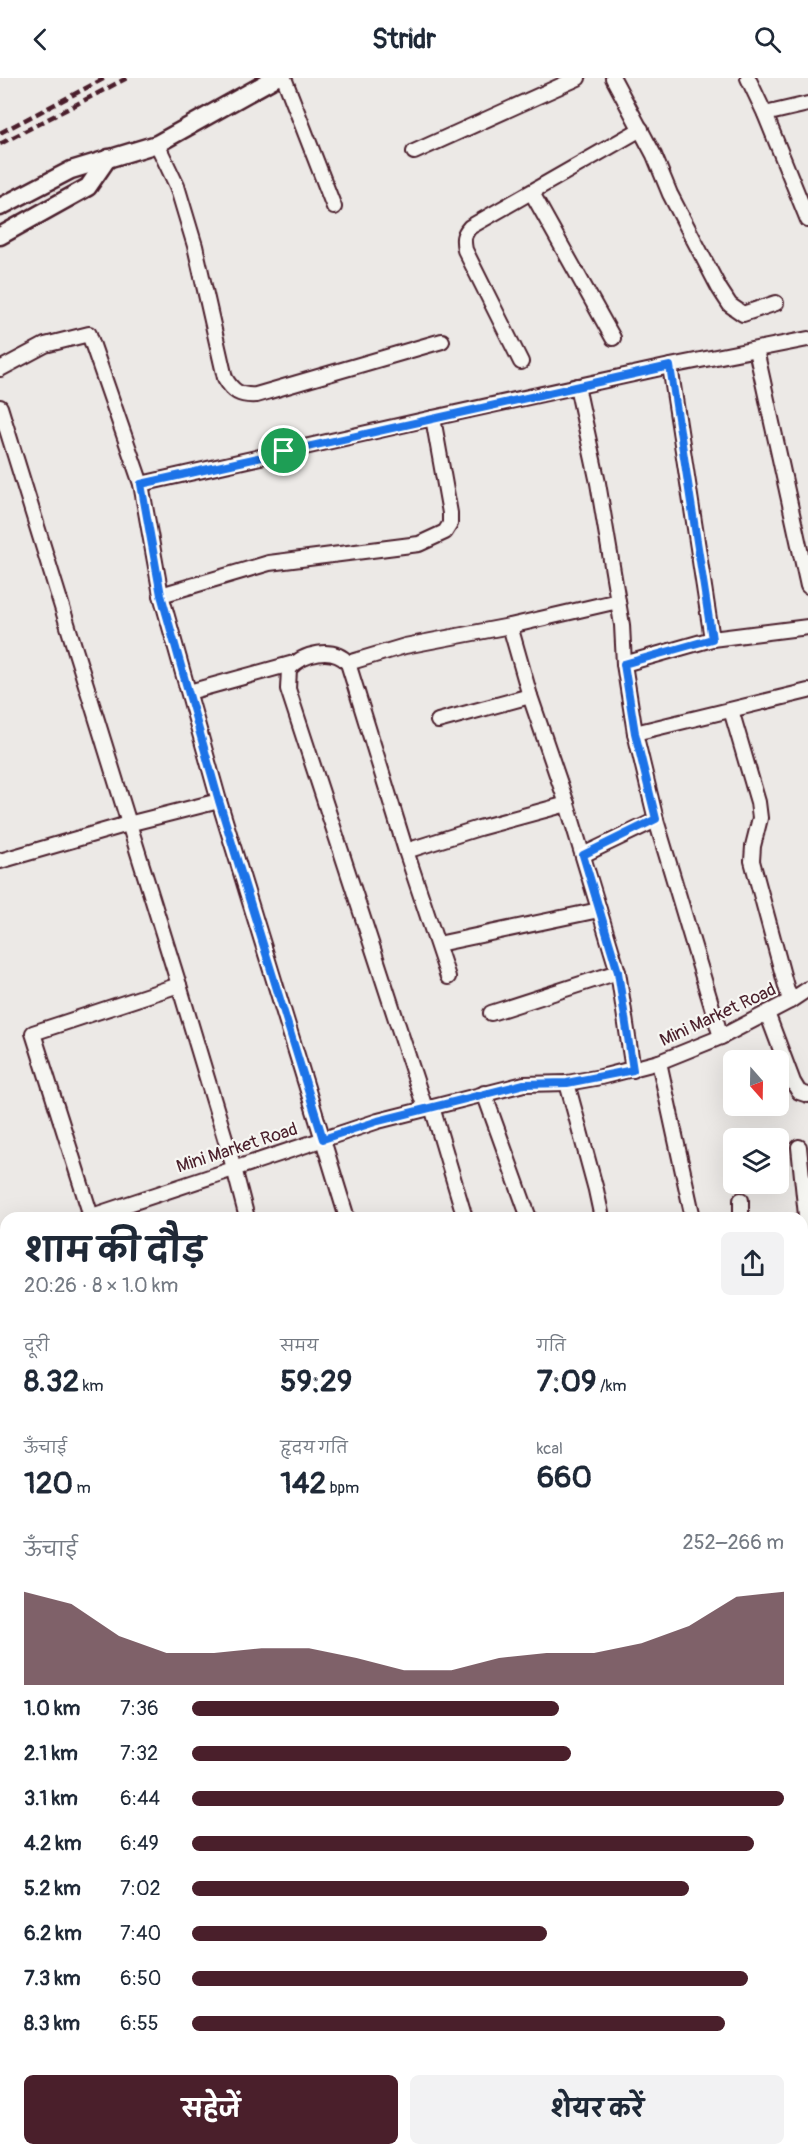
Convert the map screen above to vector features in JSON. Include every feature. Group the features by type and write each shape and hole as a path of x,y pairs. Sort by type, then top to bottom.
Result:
{"street":[{"path":"0,207 71,170 157,144 274,78"},
{"path":"284,78 333,207"},
{"path":"414,152 578,78"},
{"path":"613,78 654,155 670,194 730,305 743,314 776,303"},
{"path":"748,78 808,220"},
{"path":"765,114 808,104"},
{"path":"521,362 465,250 463,240 465,233 470,227 640,129"},
{"path":"157,144 177,186 195,246 225,378 233,391 245,395 256,395 442,341"},
{"path":"0,236 88,187 108,158"},
{"path":"532,193 613,338"},
{"path":"0,369 45,345 89,334 141,484 161,595 219,801 345,1212"},
{"path":"141,484 577,386 808,339"},
{"path":"756,350 808,586"},
{"path":"670,366 712,639"},
{"path":"577,386 598,483 618,601 624,664 635,733 656,819 721,1037"},
{"path":"0,407 179,985 245,1212"},
{"path":"161,595 269,563 418,544 445,532 450,524 450,513 433,418"},
{"path":"348,663 405,646 510,626 618,601"},
{"path":"510,626 618,972 633,1070"},
{"path":"624,664 712,639 808,627"},
{"path":"189,692 294,663 302,658 335,653 348,663 448,977"},
{"path":"294,663 287,675 288,689 463,1212"},
{"path":"635,733 808,691"},
{"path":"438,721 530,696"},
{"path":"731,710 758,802 760,818 752,861 790,1001"},
{"path":"0,861 128,824 219,801"},
{"path":"406,851 567,804"},
{"path":"583,855 656,819"},
{"path":"438,944 599,910"},
{"path":"491,1013 618,972"},
{"path":"87,1212 33,1033 179,985"},
{"name":"Mini Market Road","path":"117,1212 234,1168 378,1121 524,1084 567,1083 633,1070 659,1062 721,1037 790,1001 808,989"},
{"path":"767,1013 793,1082 799,1092 808,1095"},
{"path":"659,1062 692,1212"},
{"path":"567,1083 601,1212"},
{"path":"484,1093 527,1212"},
{"path":"799,1148 806,1212"},
{"path":"741,1200 741,1212"}],"railway":[{"path":"0,133 105,78"},
{"path":"0,144 127,78"}],"route":[{"path":"670,366 712,639 624,664 635,733 656,819 583,855 618,972 633,1070 567,1083 524,1084 378,1121 323,1139 219,801 161,595 141,484 284,451 670,366"}]}
